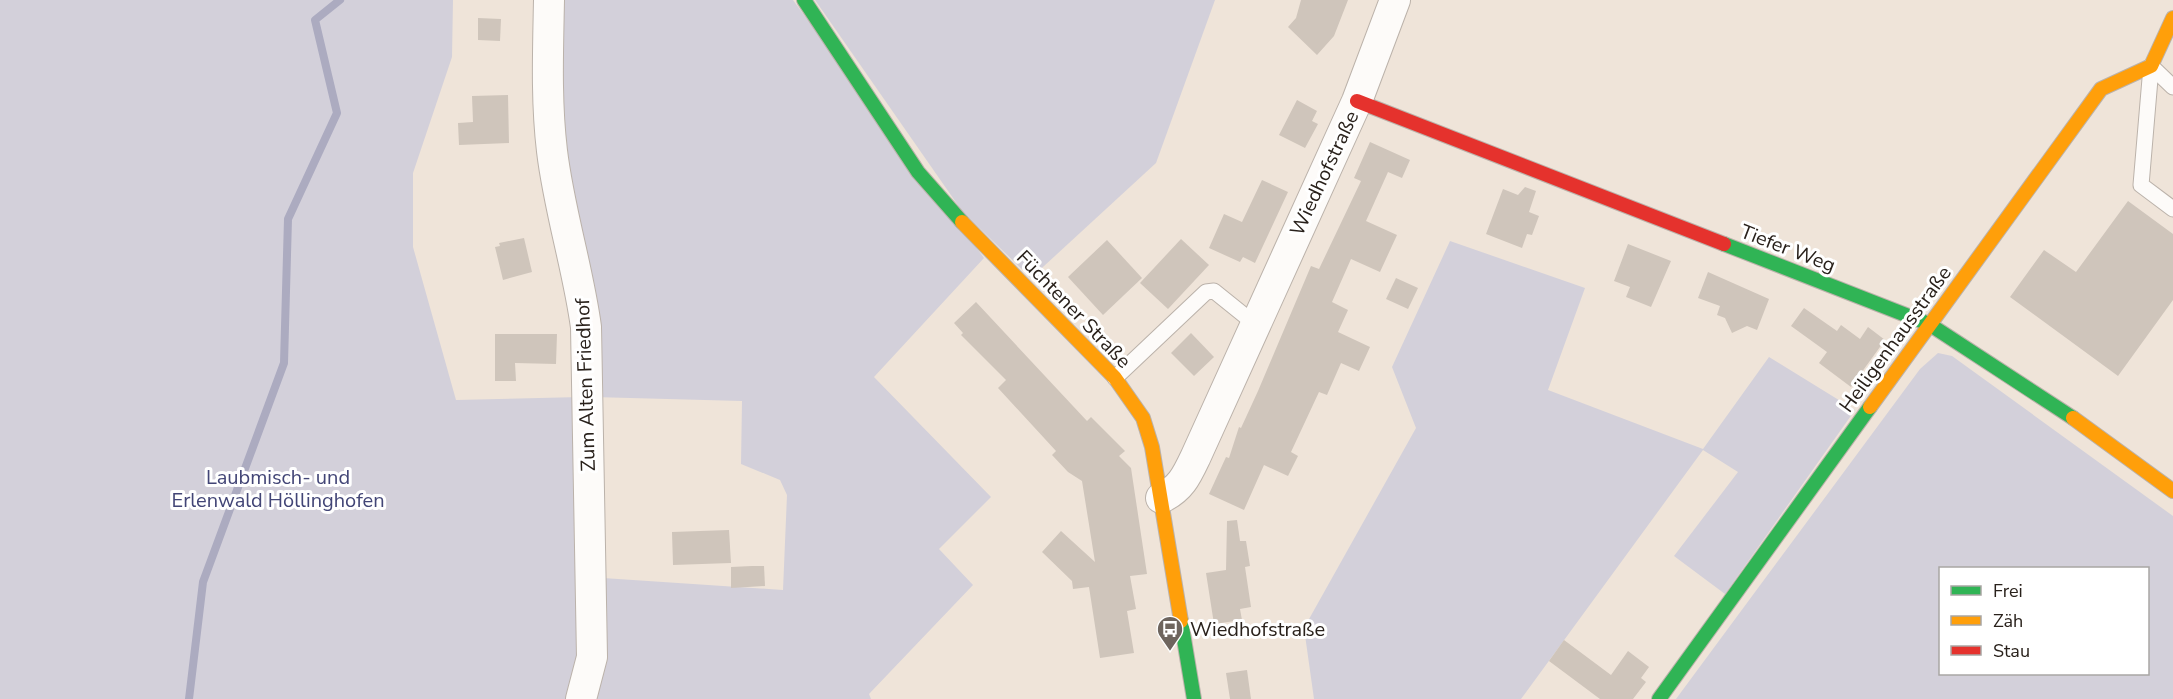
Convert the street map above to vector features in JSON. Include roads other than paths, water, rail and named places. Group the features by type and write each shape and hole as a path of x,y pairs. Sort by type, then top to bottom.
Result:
{"street":[{"name":"Zum Alten Friedhof","path":"549,0 547,82 552,153 580,281 586,327 592,657 581,699"},
{"name":"Füchtener Straße","path":"804,0 918,172 949,208 1132,398 1143,418 1152,447 1194,699"},
{"name":"Wiedhofstraße","path":"1161,498 1173,492 1183,482 1357,100 1395,0"},
{"path":"2151,66 2173,18"},
{"name":"Heiligenhausstraße","path":"1659,699 2101,89 2151,66"},
{"name":"Tiefer Weg","path":"1357,100 1929,324 1983,355 2098,434 2173,491"}],"lane":[{"path":"2151,66 2173,87"},
{"path":"2151,66 2141,185 2173,209"},
{"path":"1115,378 1206,292 1214,291 1255,324"}],"waterway":[{"path":"189,699 203,582 284,363 288,219 337,113 315,20 340,0"}],"place":[{"name":"Wiedhofstraße","path":"1170,652"}],"park label":[{"name":"Laubmisch- und Erlenwald Höllinghofen","path":"278,488"}]}
